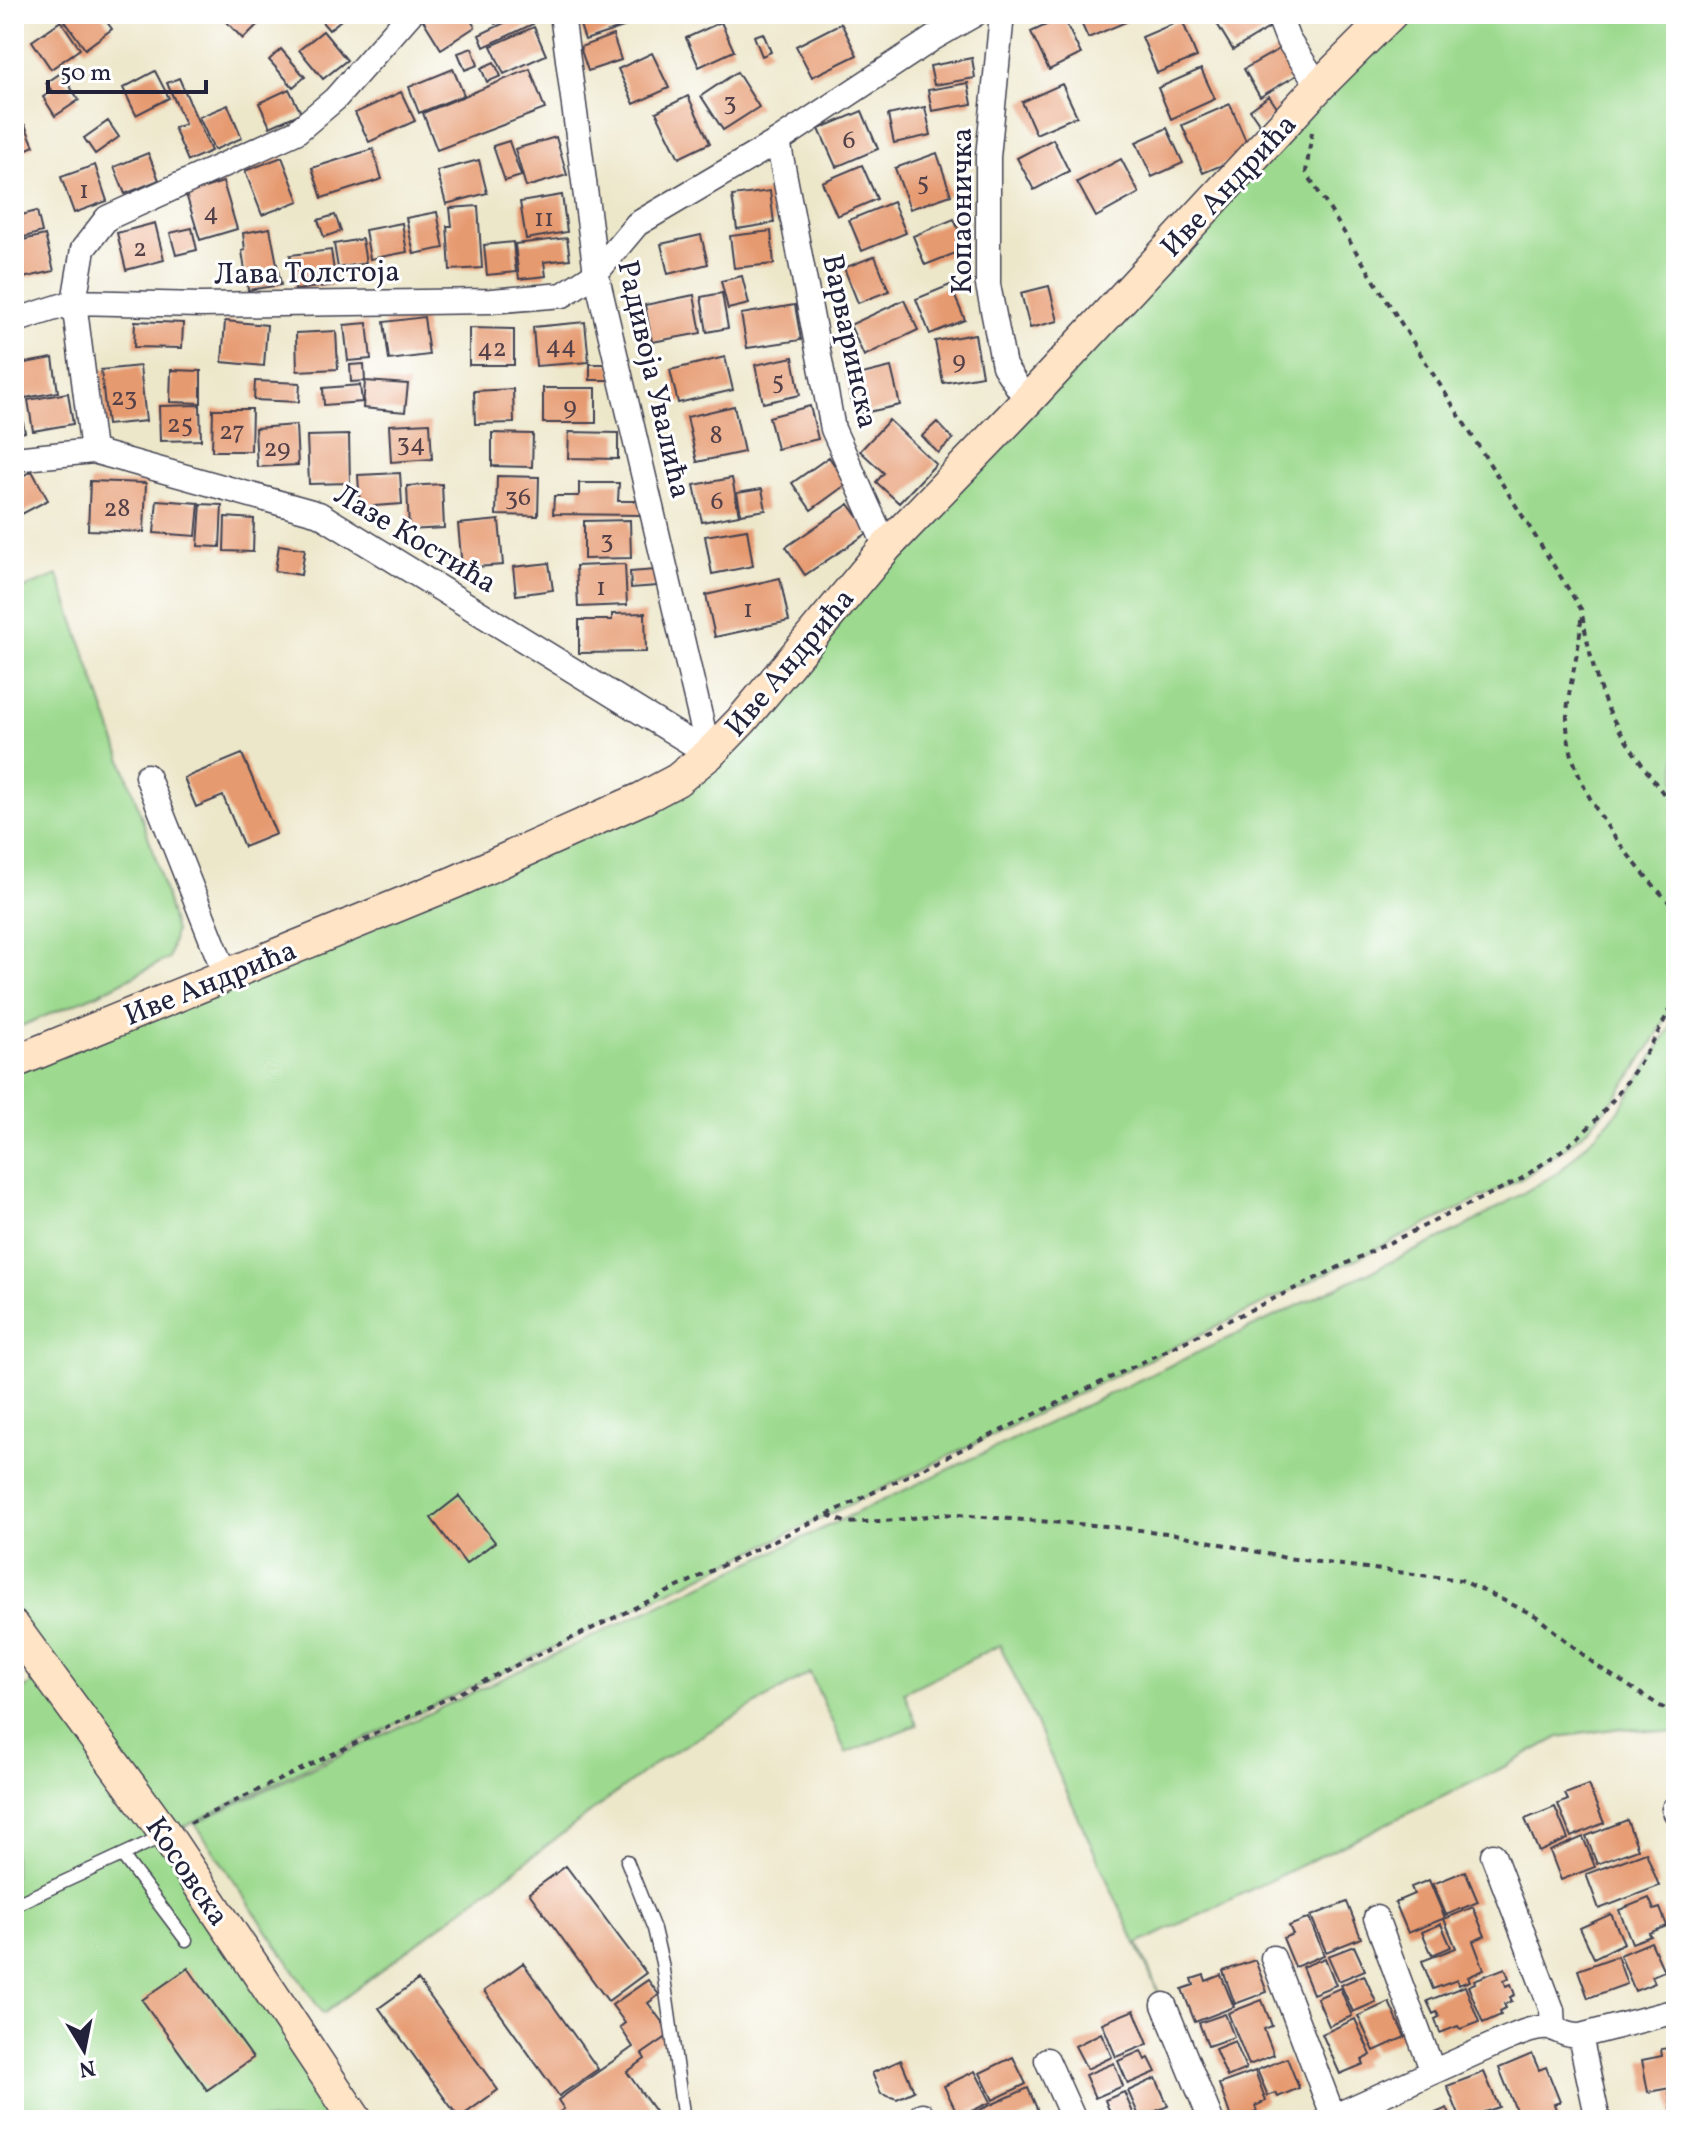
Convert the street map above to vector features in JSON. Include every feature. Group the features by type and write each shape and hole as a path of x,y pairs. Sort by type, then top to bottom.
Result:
{"street":[{"path":"93,451 74,302 83,249 107,218 296,132 335,99 410,14"},
{"name":"Радивоја Увалића","path":"562,14 596,273 709,754"},
{"name":"Лава Толстоја","path":"14,321 74,302 201,305 491,301 563,295 596,273 637,224 778,141 975,14"},
{"name":"Копаоничка","path":"1002,14 988,157 988,285 1004,366 1027,401"},
{"path":"1278,14 1288,40 1319,86"},
{"name":"Иве Андрића","path":"14,1062 455,882 677,780 709,754 742,720 886,547 1027,401 1319,86 1375,21"},
{"name":"Варваринска","path":"778,141 833,429 886,547"},
{"name":"Лазе Костића","path":"14,459 93,451 319,514 709,754"},
{"path":"147,776 226,976"},
{"name":"Косовска","path":"14,1627 166,1835 356,2120"},
{"path":"1493,1855 1552,2010 1553,2028"},
{"path":"1376,1918 1433,2072"},
{"path":"1273,1958 1330,2118 1504,2040 1542,2028 1553,2028 1571,2037 1580,2036 1676,2011"},
{"path":"1164,2005 1211,2120"},
{"path":"1580,2036 1598,2120"},
{"path":"1047,2060 1074,2120"}],"lane":[{"path":"14,1905 166,1835"},
{"path":"122,1855 186,1940"},
{"path":"627,1861 643,1896 659,1952 684,2120"}],"path":[{"path":"1313,129 1306,172 1581,609 1588,647 1604,701 1615,723 1676,810"},
{"path":"1581,609 1580,639 1567,717 1569,743 1577,769 1601,817 1645,876 1676,910"},
{"path":"166,1835 1521,1179 1577,1138 1617,1096 1650,1044 1676,992"},
{"path":"828,1515 847,1523 943,1514 1119,1528 1175,1534 1286,1558 1461,1580 1536,1616 1597,1666 1676,1716"}],"green space":[{"path":"1391,14 1676,14 1676,992 1648,1051 1590,1126 1521,1179 167,1835 356,2120 14,2120 14,1696 47,1672 14,1627 14,1062 677,780"},
{"path":"58,575 155,856 175,931 169,958 98,994 14,1029 14,592"},
{"path":"1676,1019 1676,1733 1621,1728 1559,1737 1504,1767 1138,1944 1164,2005 1000,1645 904,1692 917,1725 846,1753 810,1673 660,1760 323,2014 195,1823 1461,1229 1559,1172 1618,1112"}],"building":[{"path":"66,14 101,14 112,29 85,49 62,17"},
{"path":"219,14 268,14 243,39"},
{"path":"315,14 348,14 329,30"},
{"path":"432,14 467,14 475,27 441,49 423,20"},
{"path":"491,14 517,14 495,24"},
{"path":"528,14 533,24 484,47 479,35"},
{"path":"593,14 626,14 629,25 585,40 579,22"},
{"path":"1077,14 1123,14 1126,22 1088,38"},
{"path":"1229,14 1260,14 1269,28 1233,50 1216,22"},
{"path":"1292,14 1319,14 1296,24"},
{"path":"1063,17 1081,54 1049,70 1031,32"},
{"path":"1182,20 1197,57 1157,73 1142,37"},
{"path":"61,21 80,49 51,69 32,41"},
{"path":"721,22 734,51 699,67 686,38"},
{"path":"841,23 857,55 812,77 796,46"},
{"path":"534,27 546,55 504,74 491,46"},
{"path":"323,31 347,60 323,79 299,50"},
{"path":"763,33 771,52 762,56 754,36"},
{"path":"613,35 621,60 588,71 580,47"},
{"path":"472,48 478,65 465,70 458,53"},
{"path":"1281,48 1297,75 1260,97 1244,69"},
{"path":"281,49 305,77 293,87 269,60"},
{"path":"652,53 669,88 634,104 618,69"},
{"path":"972,58 975,78 934,85 930,66"},
{"path":"494,62 501,76 487,82 481,68"},
{"path":"453,69 464,95 419,113 409,87"},
{"path":"530,69 545,109 437,150 423,113"},
{"path":"1201,69 1215,99 1171,119 1158,88"},
{"path":"155,71 169,98 136,115 123,88"},
{"path":"737,72 759,107 723,130 701,96"},
{"path":"61,73 79,100 55,116 43,97 52,91 46,83"},
{"path":"179,78 211,151 188,161 174,128 185,124 167,83"},
{"path":"968,83 972,104 932,111 928,90"},
{"path":"1062,84 1077,116 1036,134 1022,102"},
{"path":"289,89 301,113 270,127 259,103"},
{"path":"401,92 415,121 369,142 355,113"},
{"path":"688,96 710,143 679,158 656,112"},
{"path":"1269,96 1280,112 1261,126 1250,110"},
{"path":"1230,104 1251,153 1203,173 1182,125"},
{"path":"228,105 242,138 214,150 199,117"},
{"path":"925,107 931,135 894,143 888,115"},
{"path":"862,111 878,149 836,167 819,129"},
{"path":"108,121 119,137 95,154 84,138"},
{"path":"25,125 34,146 14,155 14,130"},
{"path":"1167,128 1183,163 1152,177 1136,142"},
{"path":"556,137 567,175 526,187 515,149"},
{"path":"1053,139 1069,171 1034,190 1017,158"},
{"path":"509,141 521,176 505,181 493,146"},
{"path":"373,149 382,179 322,198 312,168"},
{"path":"148,153 159,180 125,194 114,167"},
{"path":"937,153 951,195 910,209 895,168"},
{"path":"282,157 299,201 262,215 245,171"},
{"path":"1121,159 1139,193 1096,217 1077,182"},
{"path":"479,160 487,193 446,204 437,171"},
{"path":"95,165 107,201 74,213 61,177"},
{"path":"862,165 877,199 837,216 822,182"},
{"path":"223,182 237,229 200,240 186,194"},
{"path":"770,191 774,223 737,229 732,196"},
{"path":"562,195 567,232 526,239 520,202"},
{"path":"893,202 906,233 862,251 849,220"},
{"path":"478,206 482,268 450,270 447,226 452,226 450,208"},
{"path":"37,211 42,232 14,240 14,217"},
{"path":"437,212 444,248 414,254 406,218"},
{"path":"335,215 341,231 324,237 318,220"},
{"path":"954,219 966,249 925,265 913,236"},
{"path":"155,223 164,260 126,270 117,233"},
{"path":"402,223 407,252 370,259 365,230"},
{"path":"192,228 197,250 176,255 170,233"},
{"path":"270,228 281,285 248,290 242,251 245,250 243,233"},
{"path":"771,231 774,264 734,268 730,236"},
{"path":"45,235 54,271 14,280 14,242"},
{"path":"701,235 708,264 668,274 661,244"},
{"path":"567,238 570,259 544,262 546,276 519,279 515,244"},
{"path":"362,239 366,263 338,268 334,244"},
{"path":"513,242 516,272 487,275 484,245"},
{"path":"331,250 336,285 295,290 290,255"},
{"path":"875,256 889,291 858,303 844,268"},
{"path":"742,276 749,304 728,309 721,281"},
{"path":"950,285 965,320 930,334 916,299"},
{"path":"1049,286 1058,321 1030,328 1021,293"},
{"path":"722,293 728,328 707,332 701,297"},
{"path":"694,295 701,333 652,342 645,305"},
{"path":"904,300 918,330 864,356 850,325"},
{"path":"795,305 801,340 747,348 741,314"},
{"path":"424,317 429,355 389,360 384,322"},
{"path":"135,321 183,323 182,348 134,347"},
{"path":"225,321 267,325 264,366 222,362"},
{"path":"585,322 589,362 536,366 533,327"},
{"path":"367,323 371,359 348,361 344,325"},
{"path":"469,328 514,329 514,365 469,365"},
{"path":"336,331 338,369 297,371 296,333"},
{"path":"975,334 982,376 943,383 935,341"},
{"path":"725,357 733,390 678,403 670,370"},
{"path":"793,357 800,395 763,403 755,365"},
{"path":"53,358 58,392 25,398 19,364"},
{"path":"364,364 365,381 351,382 350,365"},
{"path":"590,364 612,364 612,380 590,380"},
{"path":"140,366 146,421 107,425 101,370"},
{"path":"14,367 21,390 16,391 25,432 14,435"},
{"path":"891,367 900,405 855,415 846,378"},
{"path":"171,370 201,371 201,403 170,402"},
{"path":"255,381 300,383 299,402 254,400"},
{"path":"365,381 408,384 405,412 363,408"},
{"path":"360,385 362,402 324,405 323,388"},
{"path":"543,388 596,388 596,423 543,423"},
{"path":"513,389 514,423 475,424 474,391"},
{"path":"68,393 73,424 33,431 28,400"},
{"path":"200,405 201,440 160,441 159,406"},
{"path":"734,406 744,452 697,462 687,417"},
{"path":"810,406 818,439 777,449 769,417"},
{"path":"213,409 252,409 251,451 212,451"},
{"path":"889,420 936,464 899,503 876,482 884,473 860,451"},
{"path":"937,422 953,439 938,453 922,436"},
{"path":"430,423 432,459 391,462 389,425"},
{"path":"296,425 298,465 257,467 255,428"},
{"path":"569,432 618,433 618,459 568,458"},
{"path":"492,433 533,434 532,467 492,466"},
{"path":"349,435 350,483 309,484 307,436"},
{"path":"829,457 847,484 811,510 792,483"},
{"path":"32,471 48,500 22,514 14,499 14,480"},
{"path":"400,473 402,504 360,507 358,475"},
{"path":"497,476 539,477 538,516 496,515"},
{"path":"732,478 739,515 702,522 694,485"},
{"path":"90,481 146,483 144,532 88,530"},
{"path":"579,483 619,483 618,501 641,501 641,515 553,514 554,496 579,496"},
{"path":"442,484 444,528 409,530 407,486"},
{"path":"762,489 766,510 741,514 737,493"},
{"path":"157,500 199,503 196,536 154,533"},
{"path":"201,504 222,505 220,547 198,546"},
{"path":"849,504 869,532 805,575 786,547"},
{"path":"225,517 254,519 253,552 224,551"},
{"path":"499,520 503,565 462,568 458,524"},
{"path":"630,520 631,558 584,559 584,521"},
{"path":"747,529 753,566 712,574 705,536"},
{"path":"279,545 305,549 301,575 275,571"},
{"path":"549,563 553,590 516,595 513,567"},
{"path":"625,564 627,605 578,607 576,566"},
{"path":"656,570 657,586 631,588 630,572"},
{"path":"780,578 789,621 715,637 706,595"},
{"path":"645,613 646,652 579,653 579,620 612,620 612,614"},
{"path":"242,754 276,834 244,847 223,796 196,807 184,778"},
{"path":"459,1496 495,1542 466,1564 431,1518"},
{"path":"1588,1785 1604,1823 1571,1837 1558,1804 1568,1800 1565,1794"},
{"path":"1555,1807 1568,1839 1539,1852 1525,1819"},
{"path":"1627,1820 1638,1849 1597,1864 1586,1836"},
{"path":"1583,1837 1595,1867 1561,1880 1550,1851"},
{"path":"1646,1852 1659,1886 1599,1909 1586,1874"},
{"path":"566,1866 646,1973 608,2001 529,1893"},
{"path":"1465,1871 1478,1902 1446,1915 1433,1884"},
{"path":"1429,1880 1445,1918 1408,1933 1395,1902 1414,1894 1411,1887"},
{"path":"1649,1898 1654,1910 1660,1908 1667,1926 1632,1943 1619,1910"},
{"path":"1347,1902 1361,1938 1326,1952 1311,1916"},
{"path":"1473,1907 1485,1936 1473,1941 1484,1970 1468,1977 1470,1981 1458,1985 1457,1980 1433,1989 1422,1961 1456,1948 1444,1919"},
{"path":"1611,1914 1624,1943 1594,1958 1580,1928"},
{"path":"1309,1918 1324,1955 1295,1967 1283,1938 1293,1934 1289,1926"},
{"path":"1441,1924 1451,1947 1432,1955 1422,1932"},
{"path":"1651,1942 1664,1971 1652,1976 1655,1983 1635,1991 1620,1955"},
{"path":"1354,1946 1365,1970 1339,1981 1328,1956"},
{"path":"1617,1956 1627,1984 1588,1998 1578,1970"},
{"path":"1325,1958 1336,1985 1313,1994 1302,1967"},
{"path":"1255,1960 1267,1992 1235,2004 1223,1971"},
{"path":"523,1963 598,2069 559,2096 484,1991"},
{"path":"188,1968 253,2058 207,2090 142,2000"},
{"path":"1505,1968 1509,1978 1504,1980 1506,1986 1511,1984 1515,1995 1510,1997 1512,2001 1504,2004 1506,2008 1500,2011 1501,2015 1483,2023 1468,1986 1475,1983 1474,1980"},
{"path":"1204,1975 1206,1981 1221,1975 1234,2007 1195,2022 1182,1989 1194,1985 1192,1979"},
{"path":"1364,1975 1376,2002 1353,2012 1341,1985"},
{"path":"418,1980 498,2090 459,2118 379,2008"},
{"path":"648,1980 659,1995 648,2003 671,2034 642,2054 645,2059 627,2072 661,2120 549,2120 564,2109 558,2100 633,2047 620,2027 625,2023 612,2005"},
{"path":"1465,1986 1479,2022 1440,2033 1435,2019 1439,2017 1437,2012 1433,2014 1427,2001"},
{"path":"1340,1988 1352,2016 1329,2026 1317,1998"},
{"path":"1262,2000 1272,2026 1264,2029 1274,2055 1249,2065 1228,2013"},
{"path":"1389,2002 1405,2037 1374,2051 1358,2016"},
{"path":"1134,2010 1148,2044 1116,2057 1102,2023"},
{"path":"1225,2014 1234,2037 1208,2046 1199,2023"},
{"path":"1355,2019 1371,2055 1362,2060 1364,2064 1340,2074 1322,2034"},
{"path":"1101,2033 1112,2057 1087,2069 1075,2046"},
{"path":"1235,2041 1246,2069 1227,2077 1215,2049"},
{"path":"1676,2047 1676,2087 1648,2092 1642,2060 1662,2056 1661,2049"},
{"path":"1141,2051 1145,2060 1149,2058 1156,2072 1128,2084 1118,2061"},
{"path":"1532,2054 1539,2070 1546,2067 1560,2102 1554,2104 1560,2120 1520,2120 1499,2068"},
{"path":"1013,2057 1026,2084 993,2100 980,2073"},
{"path":"1287,2058 1299,2088 1278,2097 1276,2093 1268,2096 1257,2070"},
{"path":"901,2060 914,2091 897,2099 881,2094 872,2073"},
{"path":"1114,2063 1123,2086 1095,2098 1085,2075"},
{"path":"975,2071 991,2102 959,2117 944,2086"},
{"path":"1255,2071 1266,2101 1255,2106 1257,2112 1232,2120 1219,2084"},
{"path":"1484,2072 1499,2107 1461,2120 1447,2086"},
{"path":"1156,2078 1168,2106 1140,2118 1128,2091"},
{"path":"1028,2088 1038,2111 1018,2120 958,2120"},
{"path":"1676,2091 1676,2120 1673,2120 1669,2092"},
{"path":"1124,2092 1135,2117 1113,2120 1105,2100"},
{"path":"1447,2108 1452,2120 1419,2120"}]}
